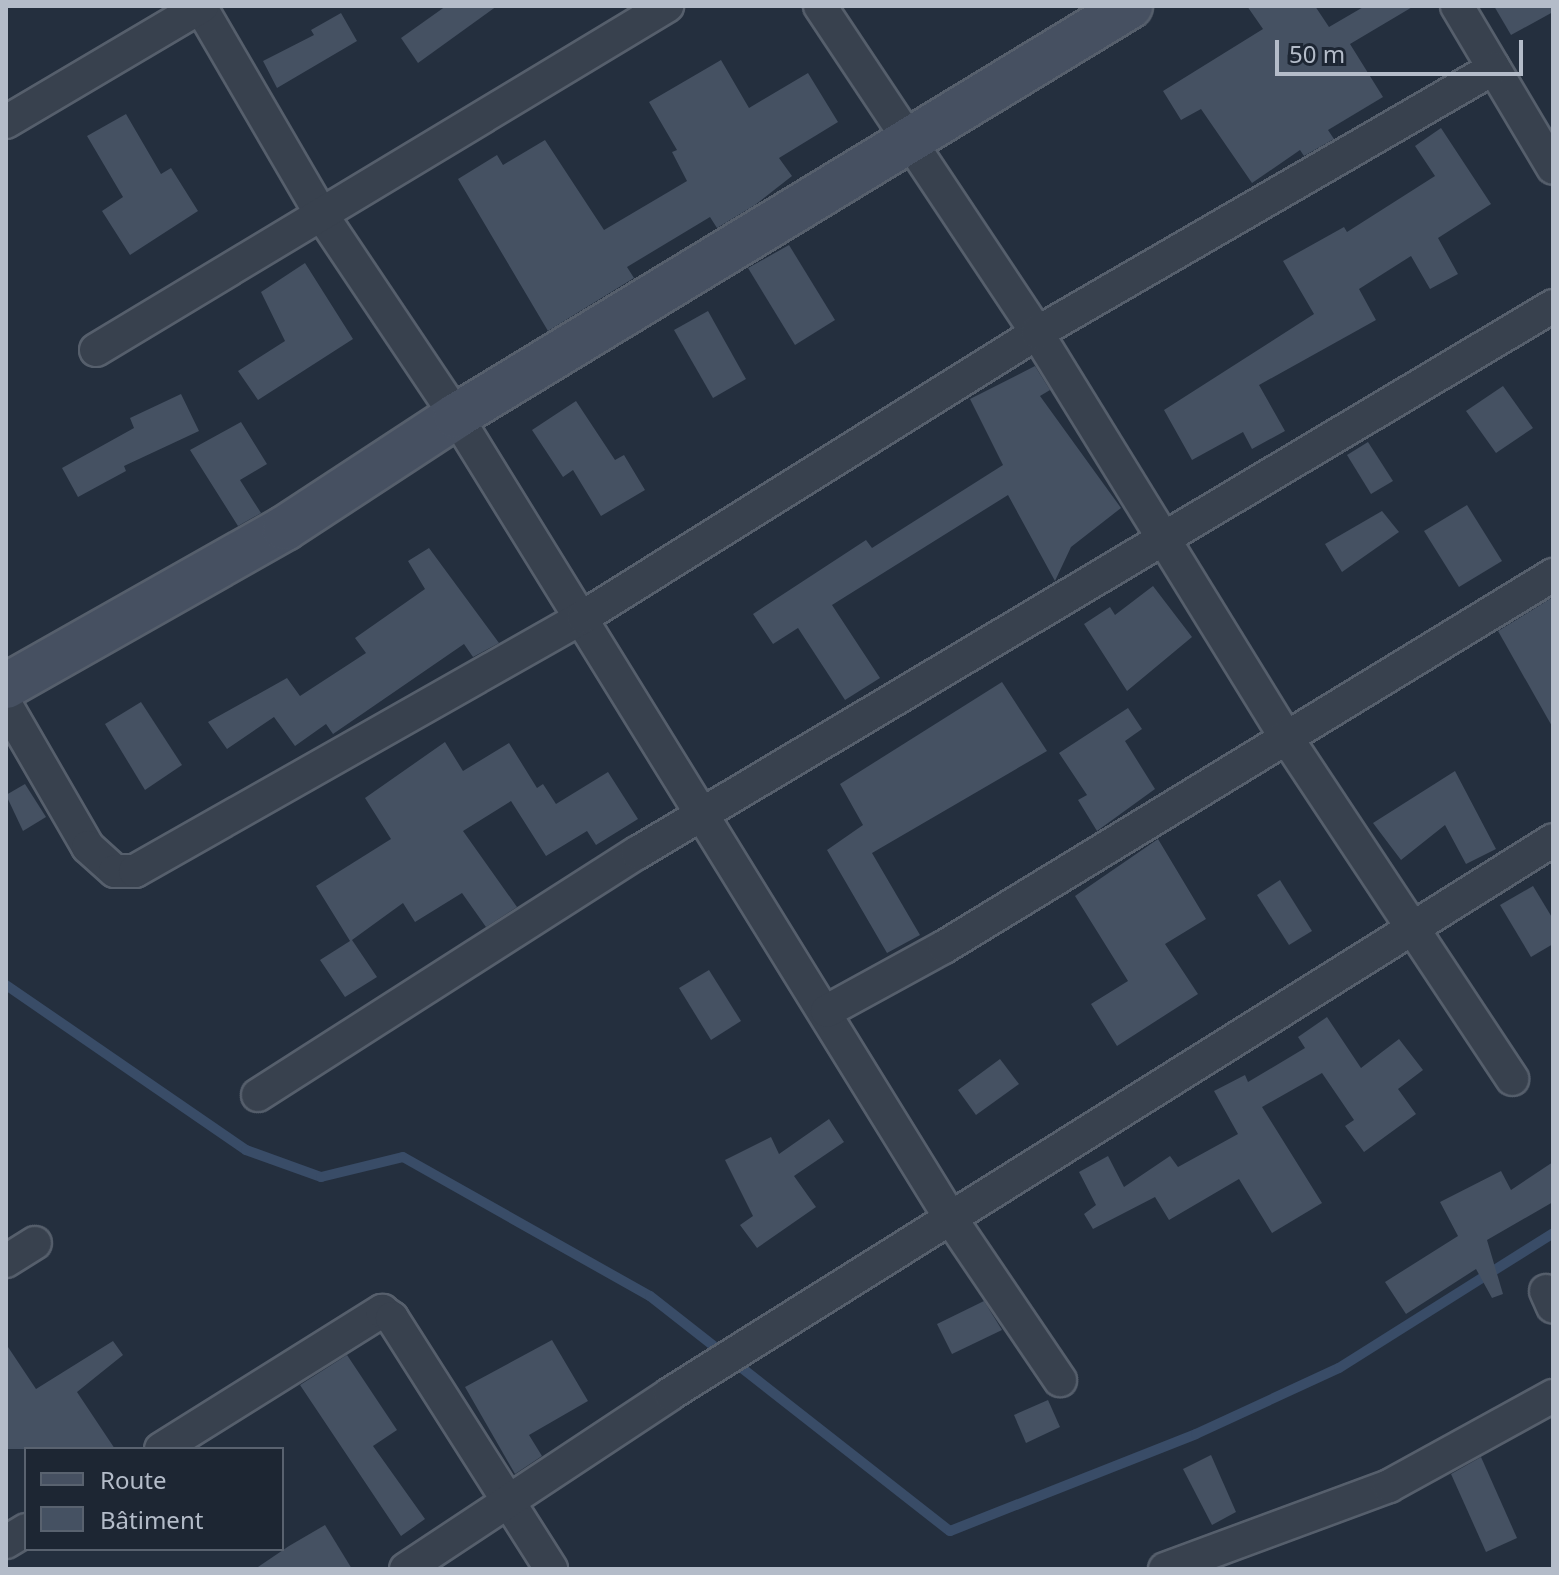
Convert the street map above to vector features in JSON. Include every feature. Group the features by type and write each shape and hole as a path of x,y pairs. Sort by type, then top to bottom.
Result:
{"street":[{"path":"6,122 201,6 323,217 456,416 827,1011 953,1222 1060,1380"},
{"path":"96,350 323,217 667,6"},
{"path":"820,6 1037,333 1286,737 1416,928 1512,1079"},
{"path":"6,686 285,528 456,416 1130,6"},
{"path":"1457,6 1553,168"},
{"path":"6,705 88,847 115,871 135,871 583,617 1037,333 1494,68"},
{"path":"258,1095 1163,535 1553,306"},
{"path":"827,1011 1553,575"},
{"path":"406,1569 512,1503 670,1394 953,1222 1553,840"},
{"path":"6,1261 35,1243"},
{"path":"164,1447 382,1311 392,1318 551,1569"},
{"path":"1165,1569 1389,1486 1553,1396"},
{"path":"6,1542 24,1531"}],"building":[{"path":"446,6 497,6 418,63 401,38"},
{"path":"1247,6 1315,6 1329,27 1365,6 1414,6 1350,44 1383,97 1328,130 1334,139 1304,156 1300,150 1252,183 1201,109 1181,120 1163,91 1263,29"},
{"path":"1494,6 1553,6 1553,12 1511,35"},
{"path":"341,13 357,41 277,88 263,61 314,35 311,30"},
{"path":"721,60 749,108 808,73 838,122 779,158 792,176 755,205 717,228 710,217 627,267 634,278 548,331 458,179 497,155 503,165 545,140 604,230 687,181 672,152 677,150 649,102"},
{"path":"126,114 161,174 171,168 198,211 130,255 102,211 123,197 87,136"},
{"path":"1441,128 1491,204 1438,238 1458,274 1430,289 1411,256 1359,289 1376,320 1259,385 1285,431 1252,449 1243,432 1192,460 1164,410 1314,314 1283,261 1344,227 1347,232 1435,176 1415,146"},
{"path":"789,245 835,320 795,345 748,268"},
{"path":"305,263 353,339 258,400 238,371 285,341 261,292"},
{"path":"708,311 746,379 713,398 674,330"},
{"path":"1035,366 1050,390 1040,396 1121,508 1071,547 1055,581 1008,495 832,605 880,678 845,700 798,628 773,644 753,614 866,540 872,548 1003,465 970,399"},
{"path":"1503,386 1533,428 1496,453 1466,411"},
{"path":"181,394 199,431 124,466 126,471 78,497 62,468 134,428 130,418"},
{"path":"576,401 615,460 624,455 645,490 601,516 573,470 563,477 532,430"},
{"path":"241,422 267,464 240,480 261,513 238,526 190,450"},
{"path":"1368,442 1393,481 1371,494 1347,455"},
{"path":"1467,505 1502,561 1459,587 1424,531"},
{"path":"1382,511 1399,532 1342,572 1325,544"},
{"path":"429,548 499,643 473,657 464,644 333,734 326,724 295,746 274,717 227,749 208,722 287,678 300,696 366,653 355,638 425,589 408,561"},
{"path":"1153,586 1192,637 1127,691 1084,624 1110,607 1115,615"},
{"path":"1553,597 1553,728 1498,631"},
{"path":"1002,682 1047,751 872,853 920,935 887,953 827,850 863,825 840,784"},
{"path":"141,702 182,765 145,790 105,724"},
{"path":"1128,708 1142,729 1125,741 1155,789 1097,831 1078,800 1087,795 1059,753"},
{"path":"445,742 463,771 509,743 537,788 543,784 556,804 608,772 638,819 596,845 587,831 546,856 511,801 463,831 517,907 486,927 462,893 415,922 403,903 352,940 377,977 345,997 320,960 350,941 316,886 391,839 365,798"},
{"path":"1455,771 1496,849 1466,864 1445,825 1401,860 1373,823"},
{"path":"25,784 46,817 23,831 6,795"},
{"path":"1158,839 1206,919 1165,944 1198,994 1117,1046 1091,1004 1128,981 1075,896"},
{"path":"1280,880 1312,931 1289,945 1257,895"},
{"path":"1533,886 1553,919 1553,944 1531,957 1500,905"},
{"path":"709,970 741,1021 711,1040 679,988"},
{"path":"1327,1017 1361,1068 1399,1039 1423,1070 1398,1089 1416,1114 1364,1152 1345,1126 1354,1120 1322,1073 1262,1107 1322,1203 1272,1233 1239,1179 1169,1220 1155,1197 1093,1229 1084,1214 1096,1205 1079,1172 1108,1156 1124,1187 1170,1156 1178,1167 1238,1134 1214,1091 1245,1075 1248,1082 1305,1048 1298,1037"},
{"path":"1000,1059 1019,1084 976,1115 958,1090"},
{"path":"829,1119 844,1142 794,1176 816,1207 757,1248 740,1225 753,1216 725,1160 771,1137 779,1154"},
{"path":"1553,1162 1553,1202 1487,1240 1503,1294 1492,1298 1476,1269 1406,1314 1385,1282 1458,1236 1440,1202 1501,1171 1511,1190"},
{"path":"984,1301 1002,1330 952,1354 937,1324"},
{"path":"552,1340 588,1401 529,1435 542,1456 515,1474 465,1387"},
{"path":"113,1341 123,1355 77,1392 114,1447 6,1449 6,1344 36,1389"},
{"path":"347,1355 397,1430 373,1446 425,1519 401,1536 300,1385"},
{"path":"1048,1400 1060,1427 1026,1443 1014,1415"},
{"path":"1211,1455 1236,1512 1212,1525 1183,1469"},
{"path":"1481,1457 1517,1538 1486,1552 1451,1474"},
{"path":"325,1525 352,1569 255,1569"}],"waterway":[{"path":"6,985 246,1150 321,1177 403,1157 650,1296 950,1531 1196,1434 1339,1368 1553,1233"}]}
